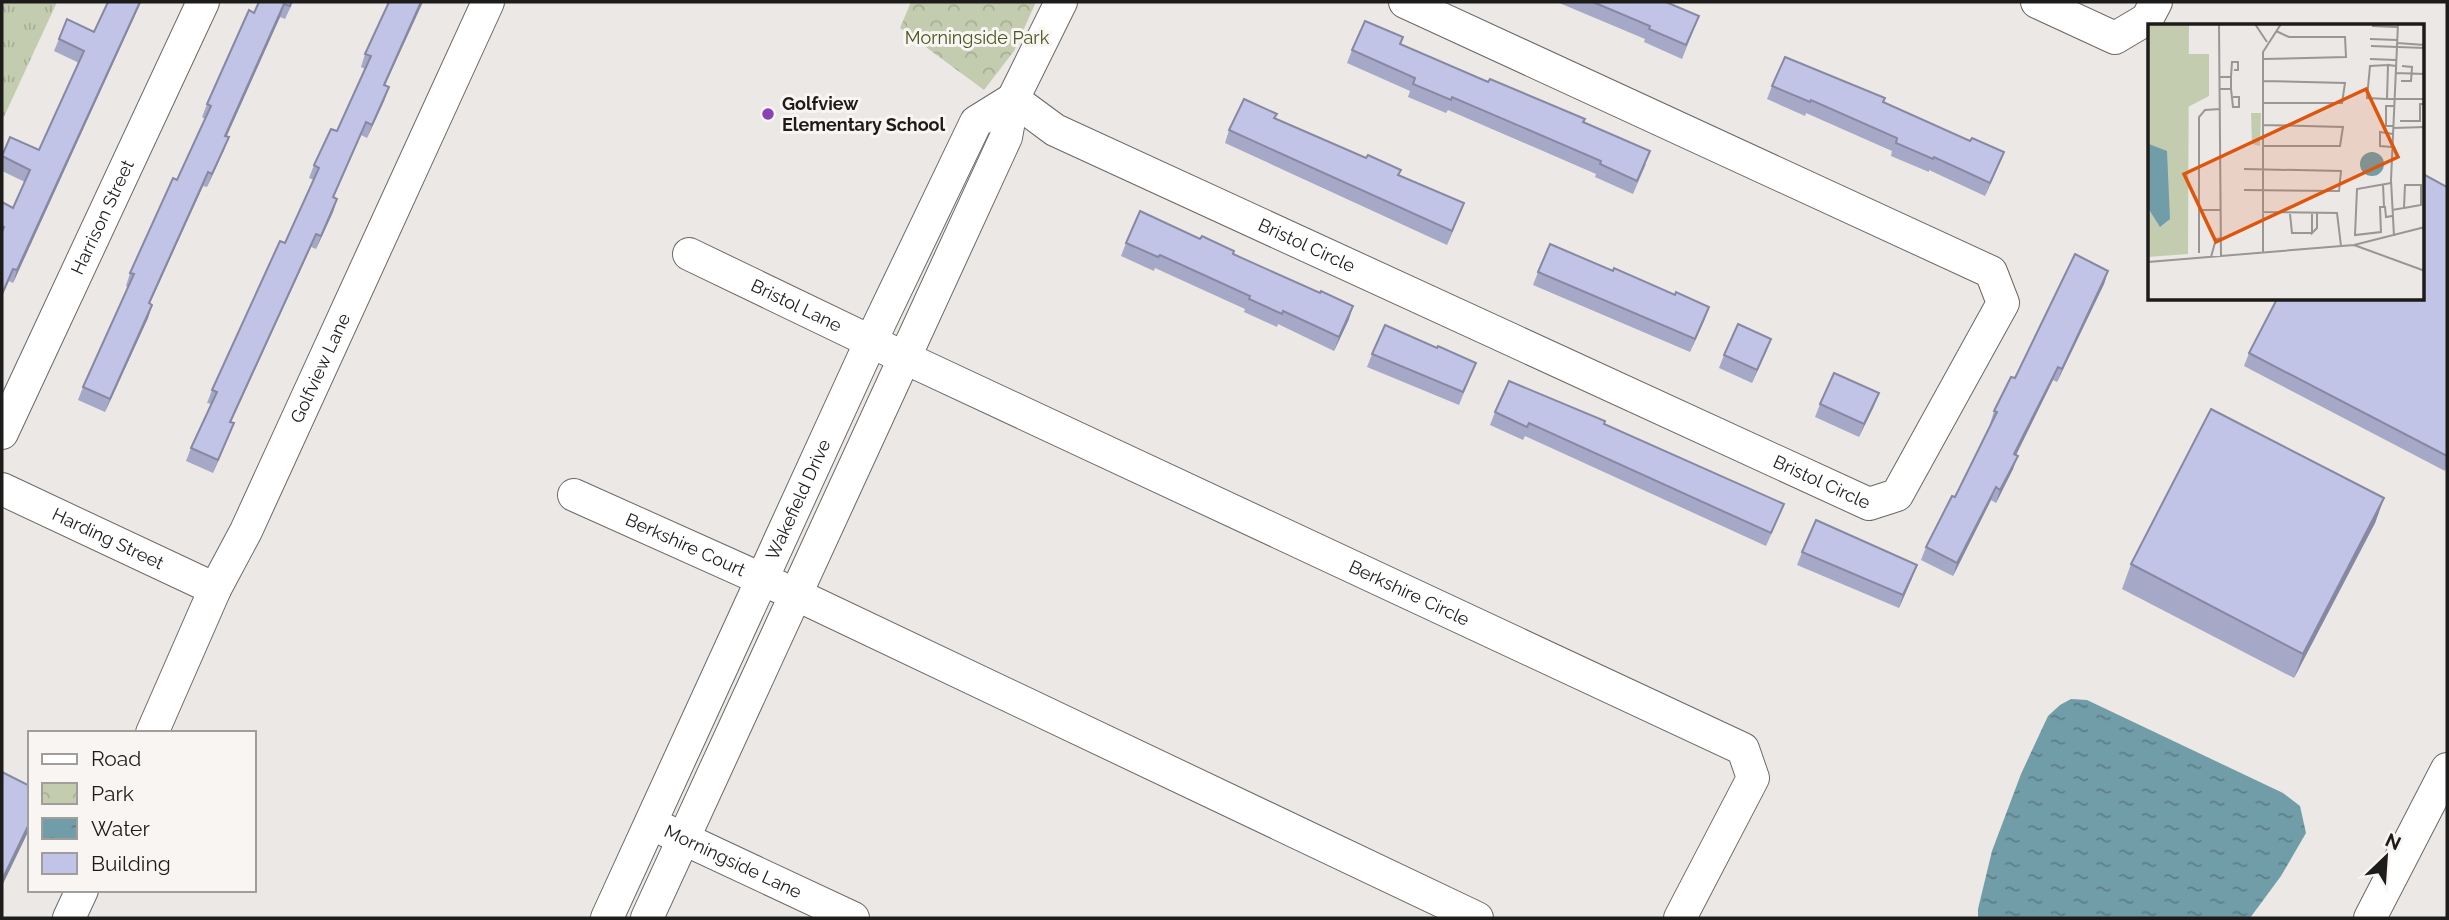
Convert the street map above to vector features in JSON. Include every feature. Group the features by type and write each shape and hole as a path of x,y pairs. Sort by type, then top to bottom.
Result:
{"street":[{"name":"Harrison Street","path":"2,433 202,2"},
{"name":"Golfview Lane","path":"153,731 215,589 246,531 488,2"},
{"name":"Wakefield Drive","path":"647,918 1006,137 1013,99 1061,2"},
{"name":"Bristol Circle","path":"1013,99 1055,130 1869,504 1896,495 2003,303 1991,272 1405,2"},
{"path":"2037,2 2115,38 2147,19 2156,2"},
{"name":"Wakefield Drive","path":"607,918 871,341 976,122 1013,99"},
{"name":"Bristol Lane","path":"689,254 904,357"},
{"name":"Berkshire Circle","path":"904,357 1743,749 1753,778 1680,918"},
{"name":"Harding Street","path":"2,489 215,589"},
{"name":"Berkshire Court","path":"573,495 797,595"},
{"path":"797,595 1477,918"},
{"path":"2370,918 2447,769"},
{"name":"Morningside Lane","path":"650,825 853,918"},
{"path":"69,918 81,892"}],"green space":[{"path":"2,2 57,2 2,121"},
{"name":"Morningside Park","path":"911,2 1036,2 1014,51 984,90 900,28"}],"water":[{"path":"2071,699 2087,700 2283,793 2300,806 2306,833 2281,876 2250,918 1978,918 1992,851 2021,774 2048,716"}],"building":[{"path":"108,2 140,2 17,270 13,269 2,294 2,202 13,208 30,170 2,156 10,137 39,150 84,51 59,39 67,19 94,32"},
{"path":"259,2 291,2 290,6 284,4 225,136 229,137 212,174 208,172 149,303 152,305 110,399 83,387 134,274 130,273 173,178 177,180 211,106 207,104 249,10 254,13"},
{"path":"389,2 421,2 384,85 389,87 372,125 366,122 333,197 337,199 321,236 316,234 230,422 234,423 218,460 191,448 217,392 212,390 280,241 285,243 319,168 314,165 331,129 337,131 371,56 365,54"},
{"path":"1593,2 1666,2 1699,16 1686,45 1649,29 1650,26"},
{"path":"1365,21 1403,37 1400,44 1488,82 1490,79 1585,119 1583,122 1650,151 1637,181 1600,164 1601,161 1452,97 1451,100 1413,84 1415,78 1352,50"},
{"path":"1785,57 1885,98 1883,102 1970,141 1972,138 2004,152 1990,183 1896,143 1897,138 1772,86"},
{"path":"1244,99 1277,114 1274,118 1366,158 1368,155 1401,170 1398,175 1464,203 1452,231 1229,130"},
{"path":"2424,175 2447,187 2447,456 2249,353 2276,301 2424,301"},
{"path":"1140,211 1200,239 1202,236 1234,251 1233,254 1353,306 1339,337 1283,311 1282,314 1249,299 1250,296 1160,255 1158,257 1126,243"},
{"path":"1550,244 1709,307 1695,339 1538,272"},
{"path":"2075,254 2108,271 2062,369 2058,367 2014,454 2018,456 2000,490 1996,487 1957,563 1926,547 1952,496 1955,497 1997,412 1994,411 2011,377 2015,378"},
{"path":"1738,324 1771,339 1757,370 1724,355"},
{"path":"1385,325 1476,363 1463,392 1372,354"},
{"path":"1834,373 1879,393 1864,424 1820,404"},
{"path":"1509,381 1605,421 1604,424 1784,504 1771,533 1529,423 1527,427 1495,412"},
{"path":"2211,409 2384,498 2303,654 2131,564"},
{"path":"1816,520 1917,565 1903,595 1802,552"},
{"path":"2,772 28,785 28,826 2,880"}],"place":[{"name":"Golfview Elementary School","path":"768,114"}]}
